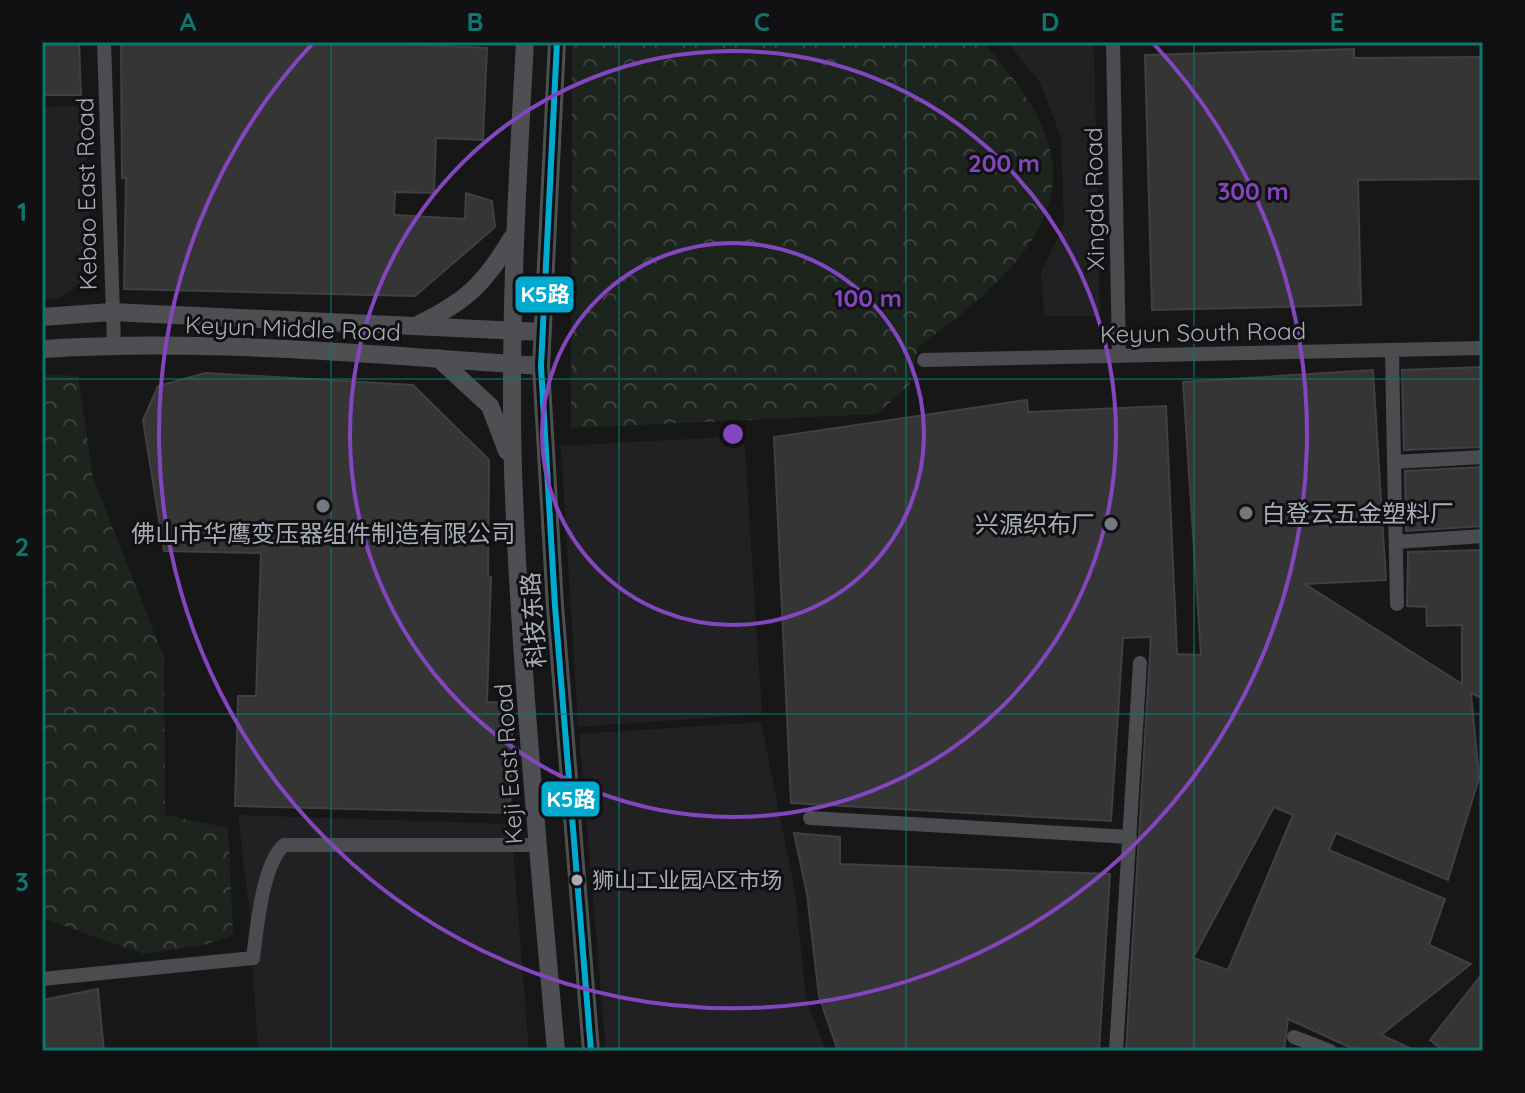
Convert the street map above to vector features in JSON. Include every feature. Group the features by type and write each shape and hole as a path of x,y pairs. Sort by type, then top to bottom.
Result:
{"main road":[{"path":"513,473 514,236 525,42"},
{"name":"科技东路","path":"557,42 541,366 555,606 591,1051"},
{"path":"417,325 473,294 490,275 514,236"},
{"path":"42,317 111,312 512,328 543,332"},
{"name":"Keyun Middle Road","path":"42,349 114,344 438,358 541,366"},
{"path":"438,358 490,406 513,473"},
{"name":"Keji East Road","path":"513,473 537,845 556,1051"}],"street":[{"name":"Kebao East Road","path":"104,42 114,344"},
{"name":"Xingda Road","path":"1113,42 1119,356"},
{"name":"Keyun South Road","path":"924,360 1483,348"},
{"path":"1392,350 1397,604"},
{"path":"1394,462 1483,457"},
{"path":"1396,542 1483,536"},
{"path":"1116,1051 1140,663"},
{"path":"810,818 1130,837"},
{"path":"42,979 253,958 258,916 275,853 284,845 537,845"},
{"path":"1294,1037 1330,1051"}],"shaded area":[{"path":"1007,42 1094,42 1100,316 1044,316 1041,272 1064,224 1061,137 1039,81"},
{"path":"84,106 91,262 82,281 61,297 42,301 42,107"},
{"path":"744,436 762,714 578,727 561,446"},
{"path":"761,722 795,892 806,999 826,1051 606,1051 579,734"},
{"path":"238,815 511,824 529,1051 258,1051 249,907"}],"green space":[{"path":"572,42 983,42 1018,85 1045,133 1053,169 1051,197 1041,223 1007,272 986,293 918,347 910,384 877,414 571,428"},
{"path":"42,374 78,376 93,478 164,658 165,815 228,828 233,935 203,945 144,954 42,918"}],"building":[{"path":"42,42 79,42 81,95 42,95"},
{"path":"121,42 351,42 487,48 483,140 436,138 434,193 395,192 394,215 465,219 466,193 492,201 495,227 415,296 124,289 126,178 122,178"},
{"path":"1354,49 1354,58 1483,57 1483,179 1358,180 1361,305 1152,310 1145,55"},
{"path":"1483,367 1483,447 1404,450 1402,370"},
{"path":"1373,370 1386,580 1305,584 1462,684 1462,625 1427,626 1426,607 1407,606 1408,552 1483,550 1483,699 1471,693 1479,778 1448,880 1336,833 1329,850 1445,899 1429,945 1471,964 1381,1035 1416,1051 1358,1051 1288,1019 1284,1051 1126,1051 1151,637 1123,638 1111,821 791,803 774,437 1027,400 1028,412 1166,406 1177,654 1201,655 1183,382","holes":["1274,807 1293,815 1228,970 1193,958"]},
{"path":"205,373 413,385 489,460 488,576 491,577 487,702 513,703 510,813 235,806 238,696 256,696 261,553 164,551 143,420 158,386"},
{"path":"1483,467 1483,526 1406,531 1405,471"},
{"path":"794,833 840,837 840,864 1110,874 1099,1051 838,1051 819,996 807,894"},
{"path":"1483,973 1483,1051 1444,1051 1430,1040"},
{"path":"98,989 104,1051 42,1051 42,1000"}],"transit line":[{"name":"K5路","path":"557,42 541,366 555,606 591,1051"}],"place":[{"name":"佛山市华鹰变压器组件制造有限公司","path":"323,506"},
{"name":"白登云五金塑料厂","path":"1246,513"},
{"name":"兴源织布厂","path":"1111,524"},
{"name":"狮山工业园A区市场","path":"577,880"}]}
